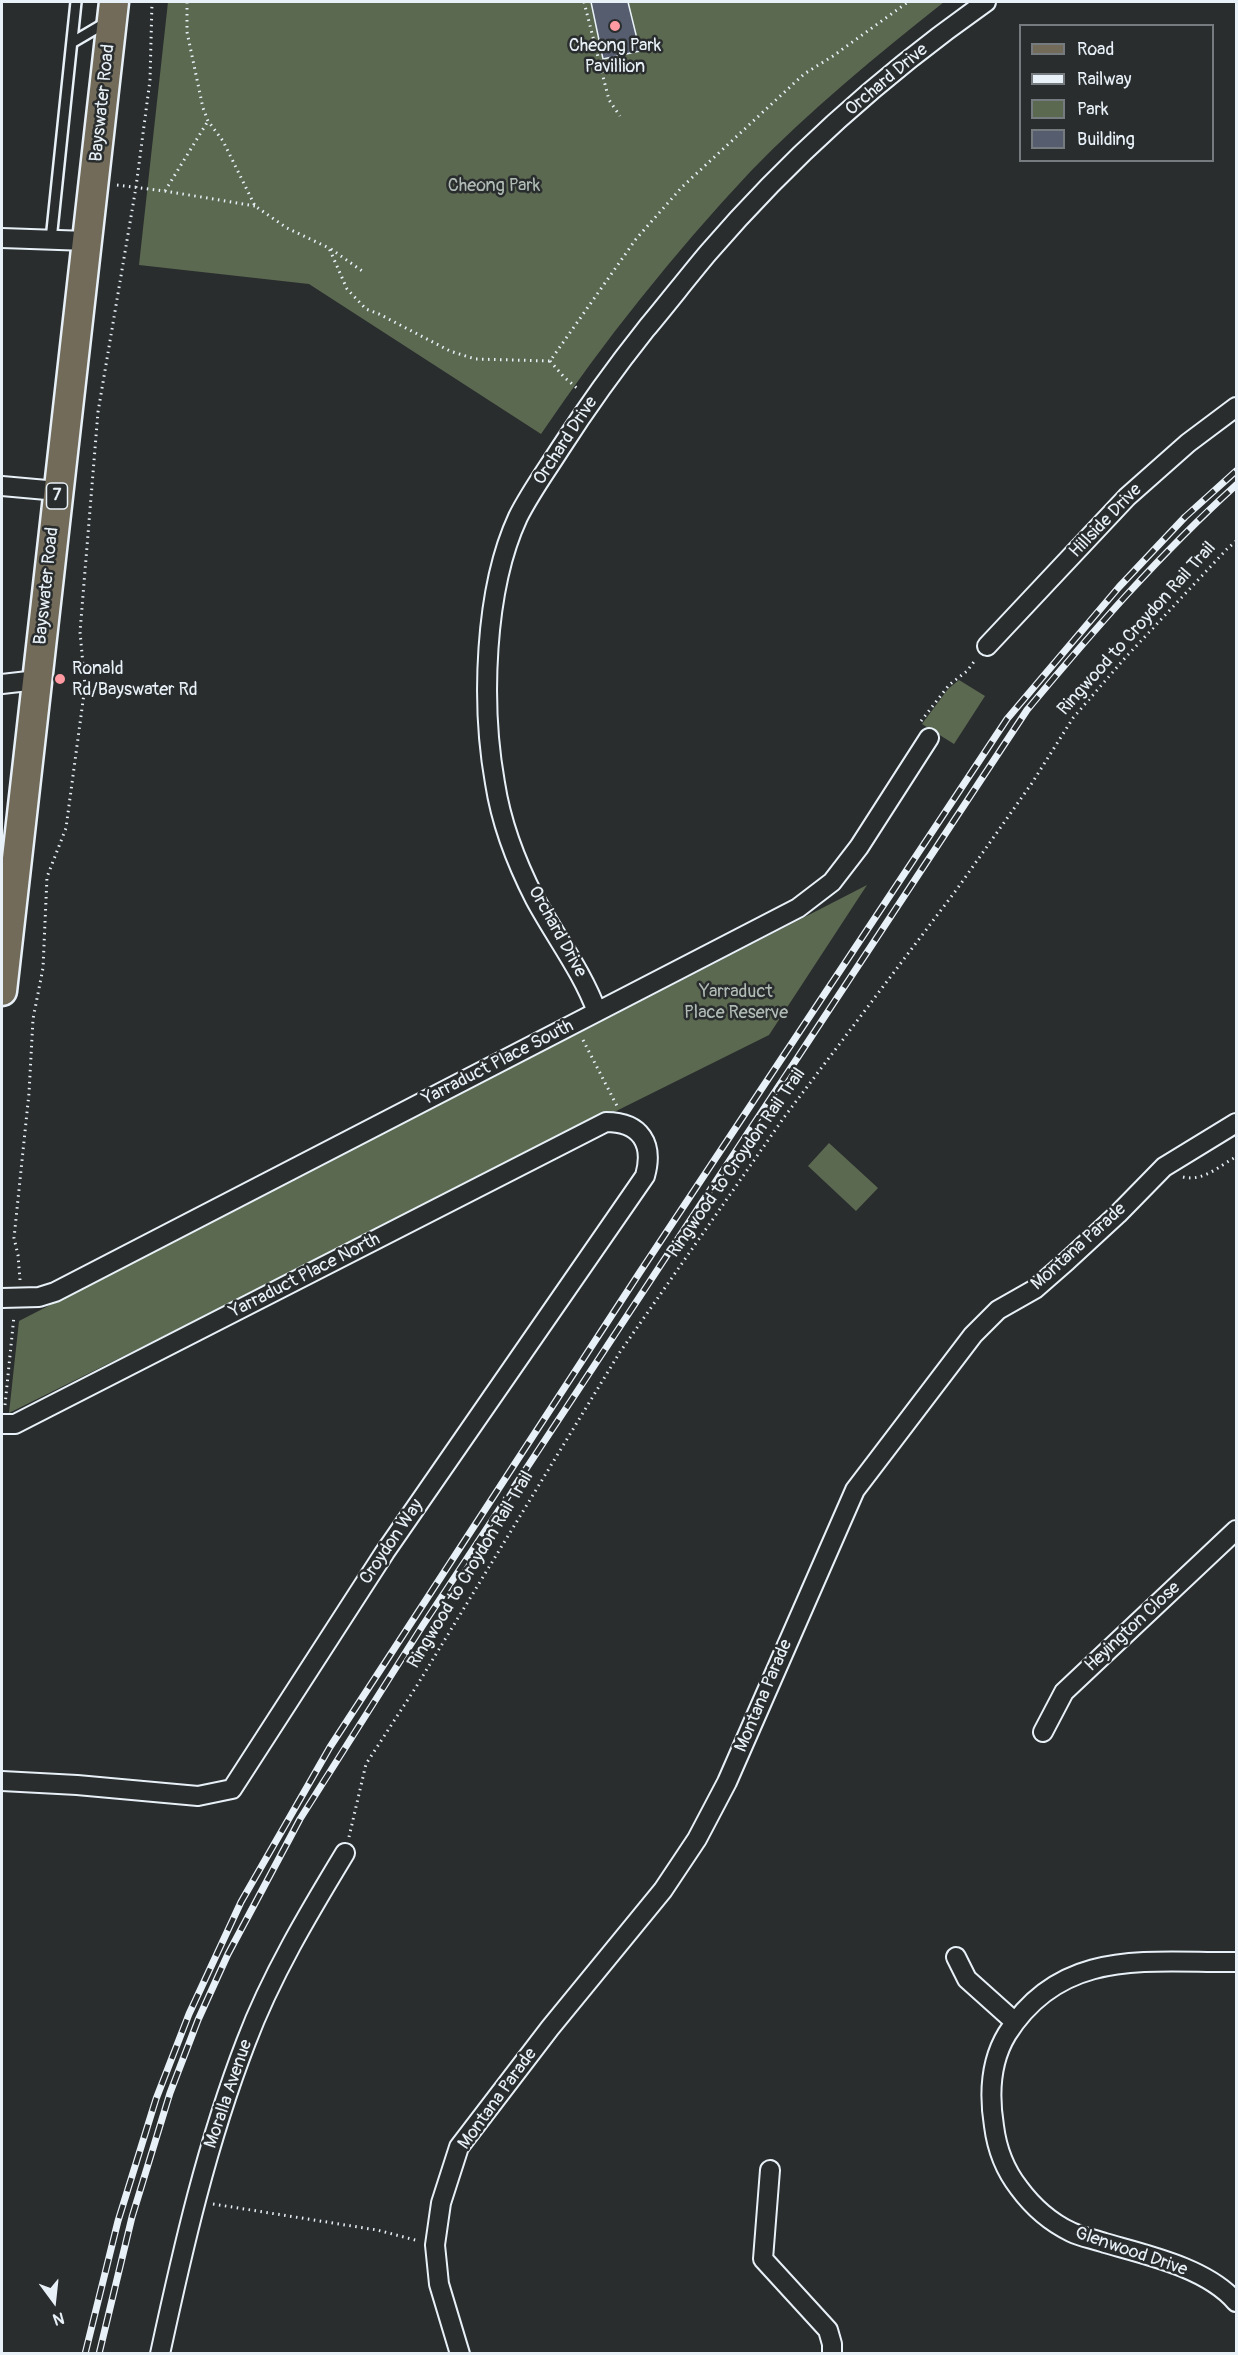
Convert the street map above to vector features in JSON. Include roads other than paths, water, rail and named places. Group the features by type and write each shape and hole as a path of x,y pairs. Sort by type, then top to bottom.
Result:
{"main road":[{"name":"Bayswater Road","path":"2,991 113,11"}],"street":[{"name":"Orchard Drive","path":"597,1012 587,986 535,899 510,840 495,787 487,733 487,659 497,591 504,560 518,518 544,474 614,369 730,229 785,172 845,116 912,58 986,2"},
{"path":"2,238 87,241"},
{"name":"Hillside Drive","path":"987,646 1127,497 1188,443 1236,406"},
{"path":"2,486 58,491"},
{"path":"2,684 37,680"},
{"name":"Yarraduct Place South","path":"9,1298 39,1297 55,1292 798,908 832,882 859,847 929,738"},
{"name":"Yarraduct Place North","path":"2,1424 15,1424 613,1122"},
{"name":"Croydon Way","path":"2,1781 198,1796 232,1789 385,1552 645,1176 649,1162 649,1149 643,1137 613,1122"},
{"name":"Montana Parade","path":"460,2354 439,2284 435,2245 441,2203 459,2147 550,2028 663,1890 697,1839 727,1782 855,1490 973,1335 998,1310 1035,1289 1118,1214 1164,1167 1236,1123"},
{"name":"Heyington Close","path":"1042,1732 1064,1692 1236,1530"},
{"name":"Moralla Avenue","path":"160,2354 195,2202 221,2110 246,2040 301,1925 345,1853"},
{"path":"956,1957 967,1979 1015,2022"},
{"name":"Glenwood Drive","path":"1236,1962 1105,1965 1079,1973 1056,1984 1035,1999 1015,2022 1001,2044 993,2073 991,2104 997,2148 1012,2180 1040,2213 1072,2233 1168,2261 1204,2278 1236,2302"},
{"path":"770,2170 763,2259 828,2330 832,2354"}],"lane":[{"path":"51,240 76,2"},
{"path":"73,42 113,11"}],"railway":[{"path":"85,2354 118,2221 156,2099 189,2014 241,1902 330,1747 640,1272 1007,719 1119,587 1185,517 1236,471"},
{"path":"99,2354 132,2217 170,2093 198,2020 228,1954 300,1819 423,1625 1027,710 1128,594 1236,485"}],"place":[{"name":"Cheong Park Pavillion","path":"615,26"},
{"name":"Ronald Rd/Bayswater Rd","path":"60,679"}],"park label":[{"name":"Cheong Park","path":"494,186"},
{"name":"Yarraduct Place Reserve","path":"736,1002"}]}
